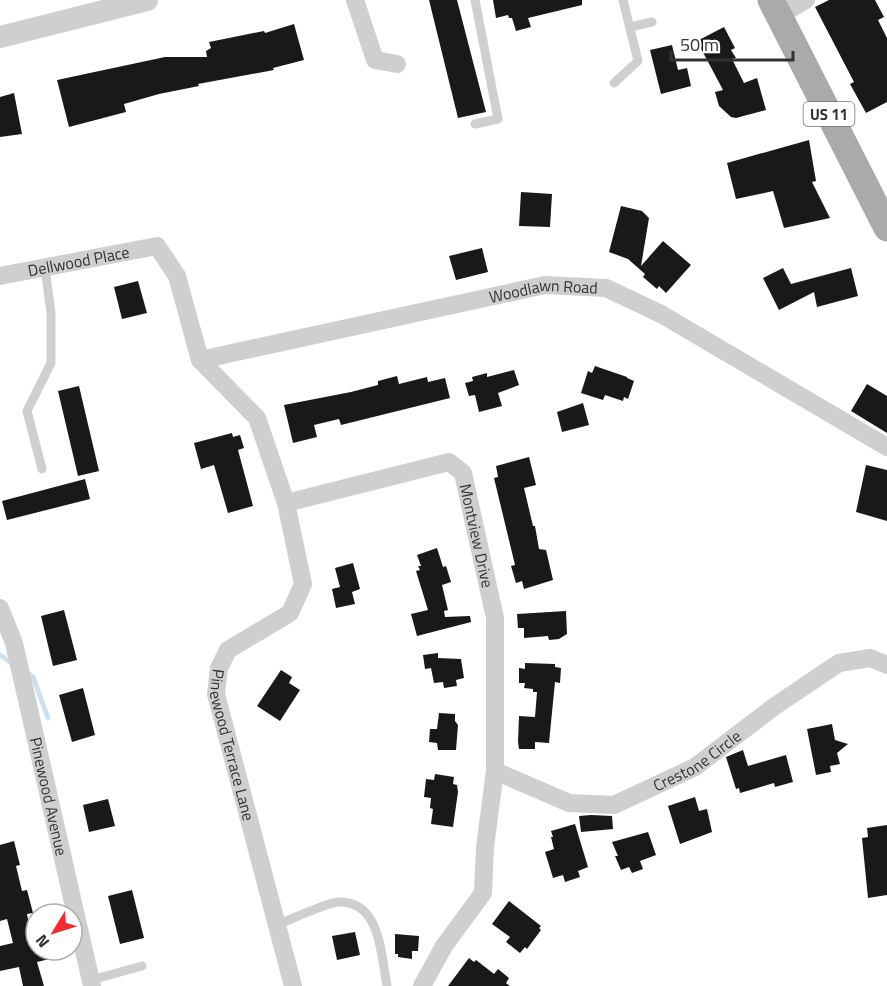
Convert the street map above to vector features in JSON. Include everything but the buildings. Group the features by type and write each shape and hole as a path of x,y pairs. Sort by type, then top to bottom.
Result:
{"main road":[{"name":"US 11","path":"775,8 887,228"}],"street":[{"path":"0,37 147,0"},
{"path":"356,0 375,60 398,64"},
{"path":"775,8 806,0"},
{"name":"Dellwood Place","path":"0,276 157,246 177,276 200,360"},
{"name":"Woodlawn Road","path":"200,360 545,285 606,288 661,314 887,447"},
{"path":"200,360 257,418 286,503"},
{"name":"Montview Drive","path":"286,503 449,462 463,473 495,618 495,771 485,847 483,893 444,946 422,986"},
{"name":"Pinewood Terrace Lane","path":"286,503 303,584 290,613 228,650 219,668 216,694 293,986"},
{"name":"Pinewood Avenue","path":"0,608 14,643 92,983"},
{"name":"Crestone Circle","path":"495,771 569,803 615,806 695,766 775,706 839,663 870,658 887,664"}],"lane":[{"path":"475,0 498,119 476,124"},
{"path":"614,83 638,61 623,0"},
{"path":"630,27 652,22"},
{"path":"42,469 27,411 51,363 51,314 45,268"},
{"path":"276,925 337,902 360,905 375,928 387,986"},
{"path":"92,983 142,966"}],"waterway":[{"path":"0,655 13,664"},
{"path":"26,672 33,677 48,718"}]}
